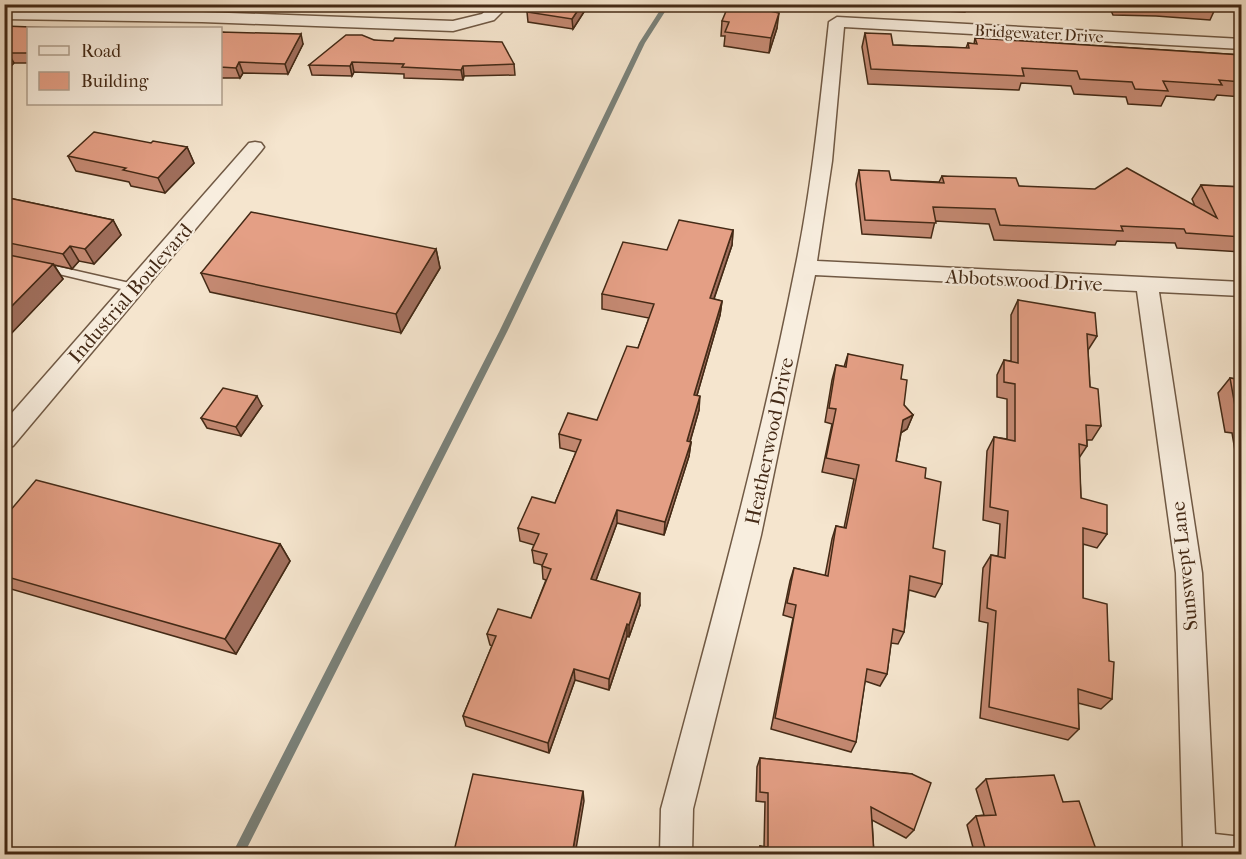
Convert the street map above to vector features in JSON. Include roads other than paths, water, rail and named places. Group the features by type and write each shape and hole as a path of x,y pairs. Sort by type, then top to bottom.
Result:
{"street":[{"path":"202,17 216,4"},
{"path":"4,14 202,17 453,26 479,21 488,17 503,4"},
{"name":"Bridgewater Drive","path":"837,22 1242,44"},
{"name":"Heatherwood Drive","path":"676,855 677,809 748,535 806,268 823,160 837,22"},
{"name":"Industrial Boulevard","path":"4,439 255,147"},
{"name":"Abbotswood Drive","path":"806,268 1242,289"},
{"name":"Sunswept Lane","path":"1147,286 1189,573 1199,848 1242,853"}],"lane":[{"path":"33,265 135,288"}],"waterway":[{"path":"238,854 503,332 642,43 667,4"}]}
